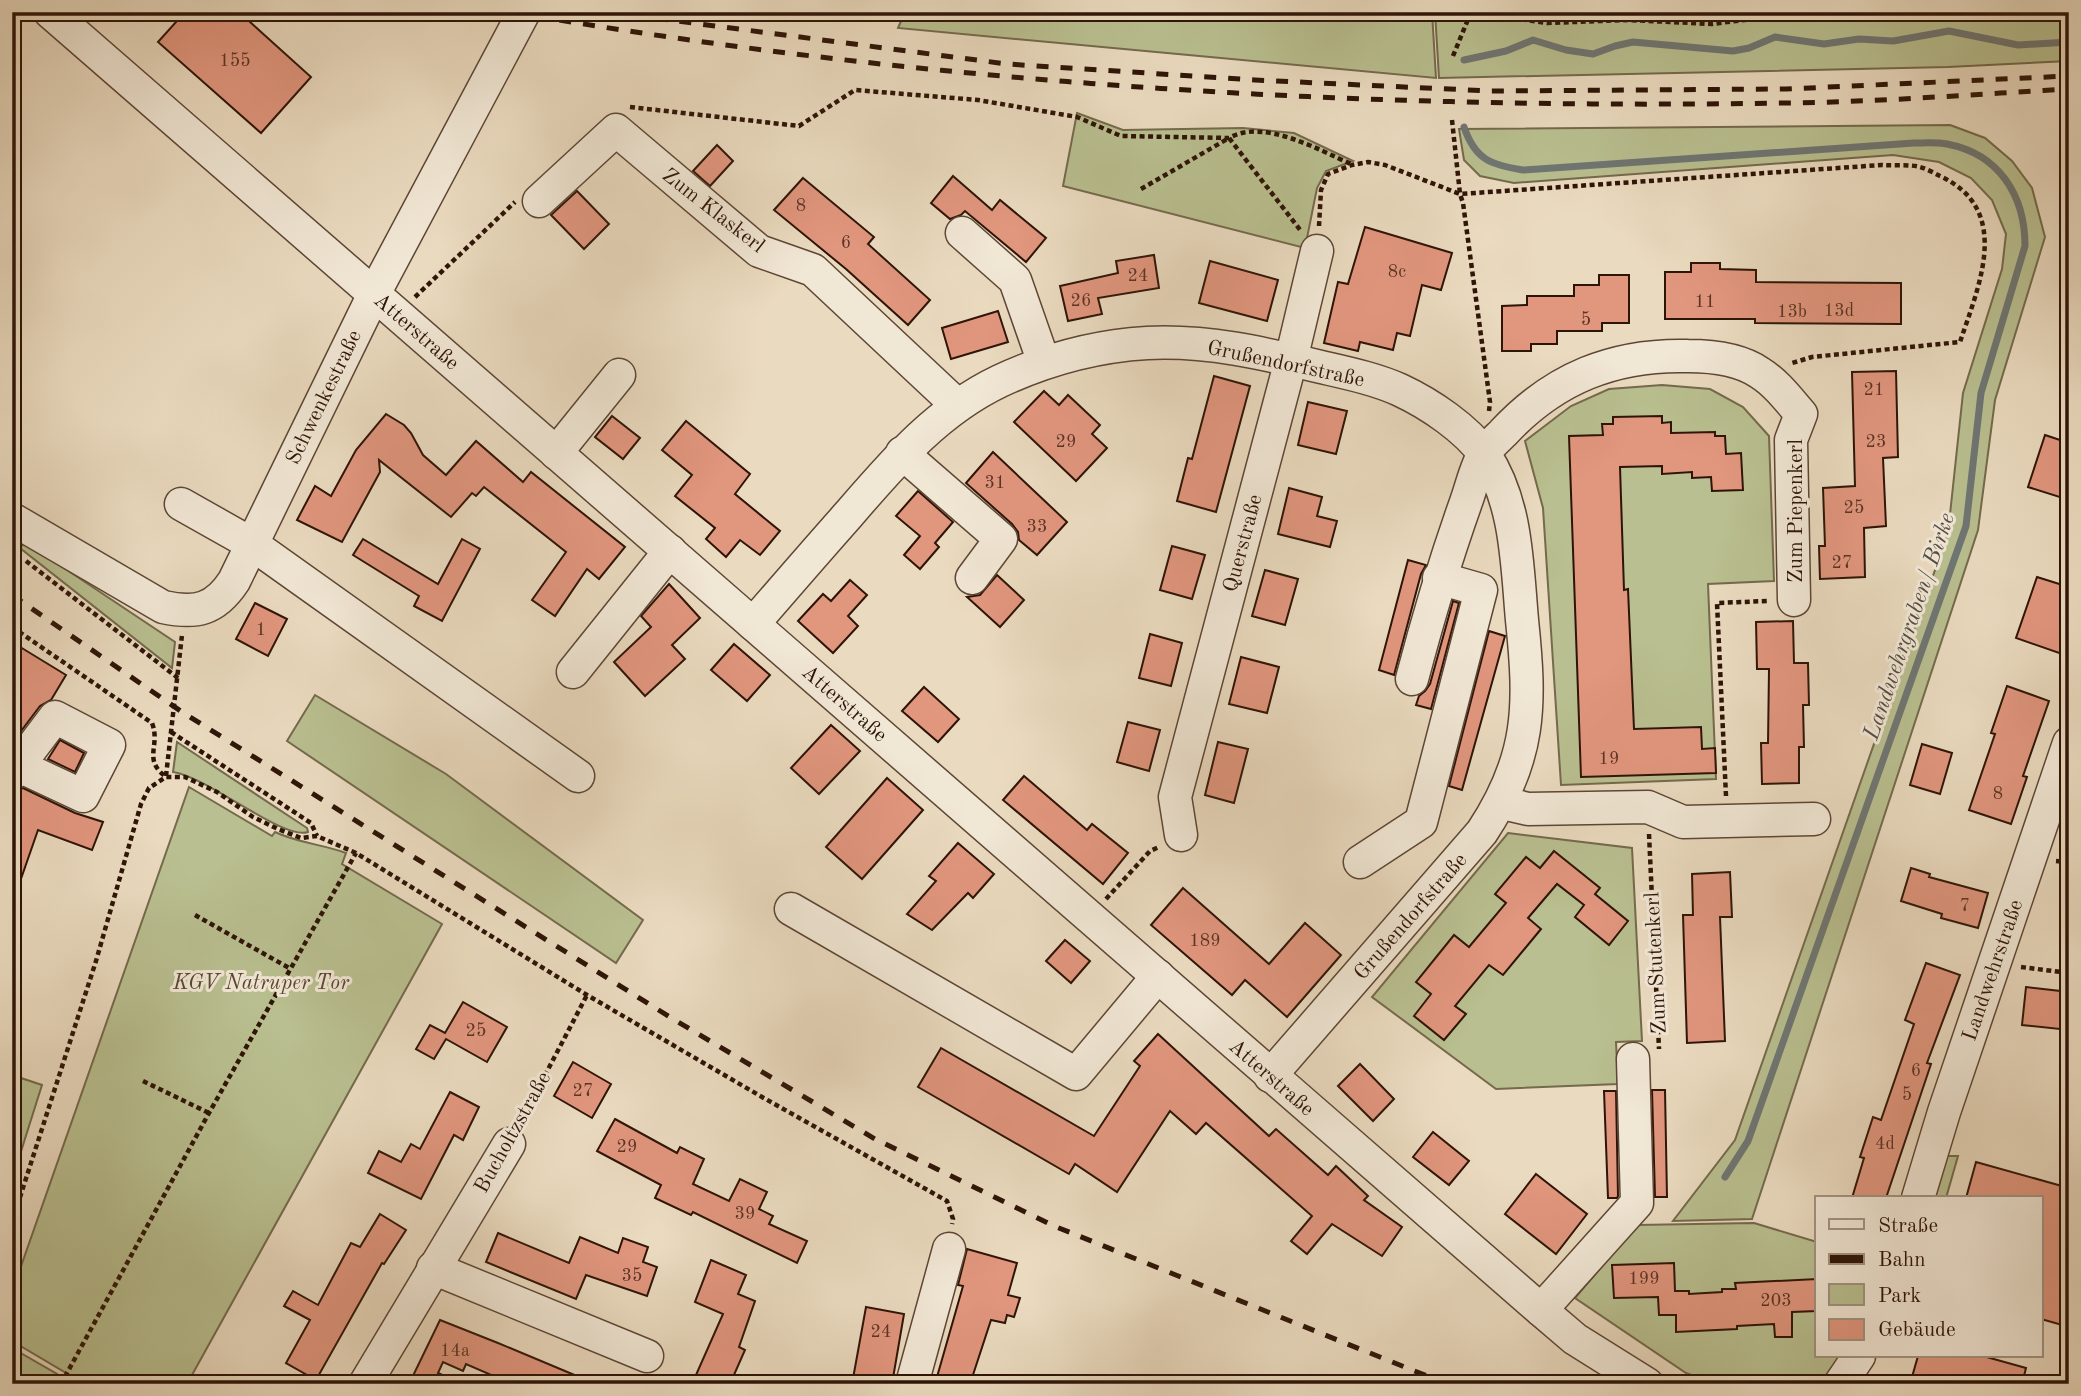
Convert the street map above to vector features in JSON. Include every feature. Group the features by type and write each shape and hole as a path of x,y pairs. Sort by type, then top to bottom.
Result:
{"street":[{"name":"Atterstraße","path":"50,12 1541,1310 1575,1339 1647,1384"},
{"name":"Schwenkestraße","path":"12,519 163,607 184,611 204,608 223,597 234,581 374,294 524,12"},
{"name":"Zum Klaskerl","path":"529,200 616,130 759,251 813,270 957,405"},
{"path":"961,233 1015,280 1044,363"},
{"name":"Querstraße","path":"1181,835 1175,797 1291,360 1317,251"},
{"name":"Grußendorfstraße","path":"753,624 902,453 957,405 1001,381 1044,363 1095,349 1147,343 1219,344 1346,373 1399,390 1446,416 1484,453 1501,485 1513,529 1528,680 1525,726 1517,766 1502,803 1482,832 1270,1076"},
{"name":"Zum Piepenkerl","path":"1484,453 1524,410 1562,384 1596,369 1627,360 1660,355 1702,356 1735,362 1759,372 1783,393 1801,414 1791,440 1794,600"},
{"path":"556,453 620,375"},
{"path":"902,453 1002,539 972,578"},
{"path":"1412,679 1439,578 1484,453"},
{"path":"181,504 251,544 578,776"},
{"path":"573,672 670,551"},
{"path":"1360,862 1420,822 1480,590 1439,578"},
{"name":"Landwehrstraße","path":"1920,1196 1944,1112 2069,743"},
{"path":"1502,803 1528,809 1648,807 1683,822 1814,819"},
{"path":"791,909 1076,1074 1158,976"},
{"name":"Zum Stutenkerl","path":"1541,1310 1637,1203 1633,1059"},
{"name":"Bucholtzstraße","path":"365,1384 509,1143"},
{"path":"912,1384 949,1249"},
{"path":"433,1268 647,1356"},
{"path":"1840,1384 1858,1358"},
{"path":"1866,1384 1873,1358"}],"path":[{"path":"1453,56 1471,12 1547,23 1628,20 1712,24 1784,15 1875,12"},
{"path":"1939,12 2017,12"},
{"path":"628,107 799,126 855,90 978,100 1064,114 1121,136 1229,138"},
{"path":"1452,120 1490,402 1484,453"},
{"path":"1141,189 1239,133 1263,132 1296,139 1352,165"},
{"path":"1229,138 1317,251"},
{"path":"1317,251 1321,190 1328,174 1368,162 1385,165 1460,194 1882,165 1920,167 1954,183 1973,201 1985,230 1985,258 1960,342 1812,357 1759,372"},
{"path":"397,314 529,200"},
{"path":"23,559 177,678"},
{"path":"1727,821 1717,603 1794,600"},
{"path":"12,627 152,723 156,731 153,763 155,769 166,777"},
{"path":"166,777 182,643"},
{"path":"171,732 311,823 317,836"},
{"path":"12,1222 96,961 141,804 149,788 166,777 185,777 217,792 253,817 278,829 302,838 317,836 356,853 587,995 947,1201 953,1219 949,1249"},
{"name":"Zum Stutenkerl","path":"1633,1059 1660,1059 1648,807"},
{"path":"1090,916 1150,851 1181,835"},
{"path":"61,1384 209,1113 356,853"},
{"path":"195,915 290,969"},
{"path":"1995,964 2069,973"},
{"name":"Bucholtzstraße","path":"509,1143 587,995"},
{"path":"143,1081 209,1113"}],"green space":[{"path":"905,12 1432,12 1436,78 898,28"},
{"path":"1435,12 2069,12 2069,61 1948,67 1439,78"},
{"path":"1077,113 1123,130 1243,128 1294,133 1353,161 1326,171 1317,188 1305,248 1063,186"},
{"path":"1950,125 1985,138 2012,161 2032,188 2045,237 1995,400 1978,530 1752,1219 1673,1221 1735,1140 1948,533 1963,393 2002,269 2006,234 1992,200 1971,178 1939,162 1893,155 1514,183 1480,176 1464,160 1459,129"},
{"path":"1662,385 1710,389 1743,407 1769,436 1774,581 1708,584 1716,779 1561,785 1543,508 1525,441 1571,406 1609,389"},
{"path":"25,542 175,642 172,668 20,548"},
{"path":"315,695 446,774 643,920 616,963 287,741"},
{"path":"177,742 307,828 308,832 282,827 188,776 173,772"},
{"name":"KGV Natruper Tor","path":"189,787 272,836 275,832 346,853 342,864 442,924 187,1384 67,1384 71,1376 12,1341 12,1292"},
{"path":"1508,833 1632,848 1642,1041 1616,1042 1618,1084 1496,1089 1372,997"},
{"path":"12,1075 42,1085 12,1180"},
{"path":"1942,1156 1958,1156 1947,1196 1931,1196"},
{"path":"1754,1223 1815,1241 1815,1358 1839,1358 1822,1384 1715,1384 1686,1373 1575,1298 1637,1225"},
{"path":"12,1348 57,1374 52,1384 12,1384"}],"building":[{"path":"185,12 239,12 311,77 261,133 158,42"},
{"path":"717,145 733,161 710,186 693,171"},
{"path":"953,176 992,210 1000,200 1046,238 1026,262 965,211 950,219 931,203"},
{"path":"803,178 874,237 868,244 930,300 908,325 846,269 774,210"},
{"path":"577,191 609,224 584,249 551,215"},
{"path":"1365,227 1452,253 1441,290 1422,285 1410,336 1397,333 1393,350 1360,342 1358,351 1324,343 1338,282 1348,284"},
{"path":"1154,255 1159,288 1098,298 1102,314 1068,321 1060,286 1118,273 1116,261"},
{"path":"1210,261 1278,280 1267,321 1199,303"},
{"path":"1691,263 1720,263 1720,269 1756,270 1756,282 1901,283 1901,324 1665,319 1665,272 1691,272"},
{"path":"1599,275 1629,275 1629,323 1602,323 1602,331 1557,331 1557,344 1531,344 1531,351 1502,351 1502,306 1527,305 1527,296 1574,296 1574,285 1599,285"},
{"path":"998,311 1008,342 951,359 942,328"},
{"path":"1896,371 1898,457 1883,458 1886,526 1864,528 1865,577 1820,579 1819,546 1825,546 1823,488 1855,486 1852,372"},
{"path":"1214,376 1250,386 1216,512 1177,501 1188,458 1192,459"},
{"path":"1044,391 1059,405 1068,395 1100,425 1092,434 1107,448 1076,481 1014,422"},
{"path":"1308,402 1347,411 1336,454 1298,445"},
{"path":"386,414 404,425 423,455 446,475 476,441 523,482 531,472 625,547 599,579 587,569 555,616 532,600 566,552 484,487 476,496 472,493 451,517 379,460 380,472 342,542 297,520 315,486 331,496 356,450"},
{"path":"612,416 640,438 623,459 595,437"},
{"path":"1662,416 1662,423 1671,422 1671,433 1715,432 1715,436 1725,436 1726,454 1741,453 1743,490 1712,491 1711,477 1692,478 1692,472 1662,474 1662,466 1620,467 1624,590 1628,589 1634,729 1701,727 1702,749 1715,748 1716,773 1581,777 1569,436 1603,435 1602,424 1613,424 1613,417"},
{"path":"686,421 750,474 735,494 780,531 760,555 740,540 726,557 706,539 715,528 675,496 692,475 662,450"},
{"path":"2045,435 2069,443 2069,500 2028,487"},
{"path":"993,452 1067,522 1037,555 1019,540 1018,532 1012,524 966,483"},
{"path":"1289,488 1322,497 1317,516 1337,521 1330,547 1278,534"},
{"path":"918,491 953,522 935,543 939,547 920,569 904,555 920,536 896,516"},
{"path":"363,539 438,584 462,539 480,549 442,621 414,606 419,596 353,555"},
{"path":"1172,546 1205,555 1192,599 1160,590"},
{"path":"1408,560 1426,565 1421,574 1394,675 1379,670"},
{"path":"1265,570 1298,579 1285,625 1252,616"},
{"path":"997,575 1024,600 1000,627 967,597 980,595"},
{"path":"2037,577 2069,587 2069,644 2065,655 2016,638"},
{"path":"850,580 867,595 848,616 858,626 833,653 798,621 823,594 831,601"},
{"path":"669,584 700,618 672,645 685,659 645,696 614,662 651,627 641,616"},
{"path":"1453,601 1459,603 1431,709 1416,705 1419,696 1430,684"},
{"path":"255,603 287,619 268,656 236,639"},
{"path":"1793,621 1794,663 1808,663 1809,705 1803,705 1804,747 1799,747 1799,783 1762,784 1761,743 1768,743 1769,669 1757,669 1756,622"},
{"path":"1489,631 1505,636 1462,790 1449,786"},
{"path":"1150,634 1182,643 1171,686 1139,678"},
{"path":"12,642 66,675 51,700 40,706 12,743"},
{"path":"734,644 770,675 747,701 711,670"},
{"path":"1241,657 1279,667 1267,713 1229,704"},
{"path":"2007,686 2049,701 2023,776 2027,777 2011,824 1969,810 1995,734 1991,733"},
{"path":"924,687 959,719 938,742 902,711"},
{"path":"1128,722 1160,730 1149,771 1117,762"},
{"path":"831,725 860,751 819,794 791,768"},
{"path":"60,740 84,753 75,772 48,759"},
{"path":"1218,742 1248,749 1234,803 1205,795"},
{"path":"1922,744 1952,753 1940,794 1910,785"},
{"path":"1024,776 1087,830 1092,824 1128,853 1103,884 1003,800"},
{"path":"887,778 923,810 862,879 826,847"},
{"path":"23,788 75,813 103,822 92,850 38,830 15,896 12,896 12,792"},
{"path":"958,843 994,874 973,898 968,893 932,930 907,914 936,881 929,876"},
{"path":"1554,851 1600,888 1595,894 1628,921 1609,945 1575,917 1584,905 1557,884 1528,918 1541,929 1503,975 1489,965 1455,1006 1466,1014 1444,1040 1414,1016 1431,994 1416,982 1454,935 1469,947 1506,903 1495,894 1526,857 1540,868"},
{"path":"1911,868 1930,874 1929,877 1988,893 1978,928 1941,918 1942,914 1901,901"},
{"path":"1730,872 1732,917 1720,917 1725,1041 1687,1043 1683,915 1693,915 1692,874"},
{"path":"1183,888 1269,964 1305,923 1341,955 1287,1017 1245,980 1232,995 1151,925"},
{"path":"1065,940 1090,961 1071,983 1046,961"},
{"path":"1926,963 1960,975 1927,1063 1931,1064 1887,1196 1853,1196 1864,1158 1860,1157 1873,1117 1881,1120 1914,1024 1905,1020"},
{"path":"2026,987 2069,992 2069,1030 2022,1025"},
{"path":"463,1002 507,1027 487,1062 446,1039 434,1059 416,1049 430,1025 445,1033"},
{"path":"1158,1034 1269,1136 1276,1129 1328,1175 1336,1166 1368,1196 1364,1200 1402,1227 1382,1256 1332,1224 1307,1254 1291,1241 1312,1216 1206,1123 1196,1134 1170,1111 1117,1192 1075,1164 1069,1174 918,1087 941,1048 1094,1136 1140,1066 1134,1061"},
{"path":"573,1062 611,1084 592,1118 554,1096"},
{"path":"1360,1064 1394,1099 1373,1121 1338,1086"},
{"path":"1652,1090 1665,1090 1667,1197 1655,1197"},
{"path":"1604,1091 1616,1091 1617,1198 1608,1198"},
{"path":"450,1092 479,1107 463,1140 454,1135 421,1199 368,1173 379,1151 401,1162 411,1144 420,1149"},
{"path":"615,1119 677,1153 680,1147 704,1159 693,1184 729,1201 740,1179 767,1192 759,1209 773,1216 769,1224 807,1241 797,1263 693,1212 691,1215 655,1198 661,1185 597,1151"},
{"path":"1433,1132 1469,1161 1449,1185 1413,1157"},
{"path":"1976,1162 2069,1188 2069,1327 2042,1319 2042,1196 1967,1196"},
{"path":"1536,1174 1587,1214 1556,1254 1505,1214"},
{"path":"380,1214 406,1230 384,1264 382,1263 316,1380 286,1363 310,1320 284,1306 293,1291 318,1305 351,1243 360,1247"},
{"path":"498,1233 569,1263 580,1237 618,1253 623,1238 648,1247 643,1262 657,1267 647,1296 586,1275 576,1299 486,1262"},
{"path":"967,1249 1017,1263 1008,1295 1020,1298 1014,1317 1007,1315 1005,1323 991,1320 970,1384 935,1384 963,1286 958,1285"},
{"path":"711,1260 746,1275 738,1294 755,1301 739,1347 745,1350 730,1384 692,1384 723,1314 695,1302"},
{"path":"1674,1263 1675,1291 1689,1291 1689,1294 1736,1289 1735,1283 1815,1279 1815,1311 1792,1312 1792,1337 1775,1337 1774,1324 1676,1332 1676,1315 1659,1315 1658,1297 1614,1298 1612,1265"},
{"path":"866,1307 904,1314 892,1384 852,1384"},
{"path":"440,1320 596,1384 502,1384 503,1380 466,1364 463,1371 443,1362 438,1373 462,1384 409,1384"},
{"path":"1917,1358 1990,1358 2026,1368 2022,1384 1910,1384"}],"waterway":[{"name":"Landwehrgraben/ Birke","path":"1464,60 1506,51 1533,40 1566,50 1593,54 1633,42 1733,51 1749,48 1775,37 1824,44 1859,39 1893,41 1949,31 2018,45 2069,42"},
{"name":"Landwehrgraben/ Birke","path":"1464,127 1473,147 1485,159 1501,166 1523,170 1914,143 1947,144 1965,149 1995,167 2006,180 2020,210 2025,246 1981,393 1966,526 1748,1141 1725,1177"}],"railway":[{"path":"512,12 828,58 988,75 1307,97 1467,102 1787,103 2069,89"},
{"path":"608,12 1007,64 1255,80 1491,91 1786,89 2069,76"},
{"path":"12,595 182,712 673,1019 875,1139 1054,1226 1447,1384"}]}
